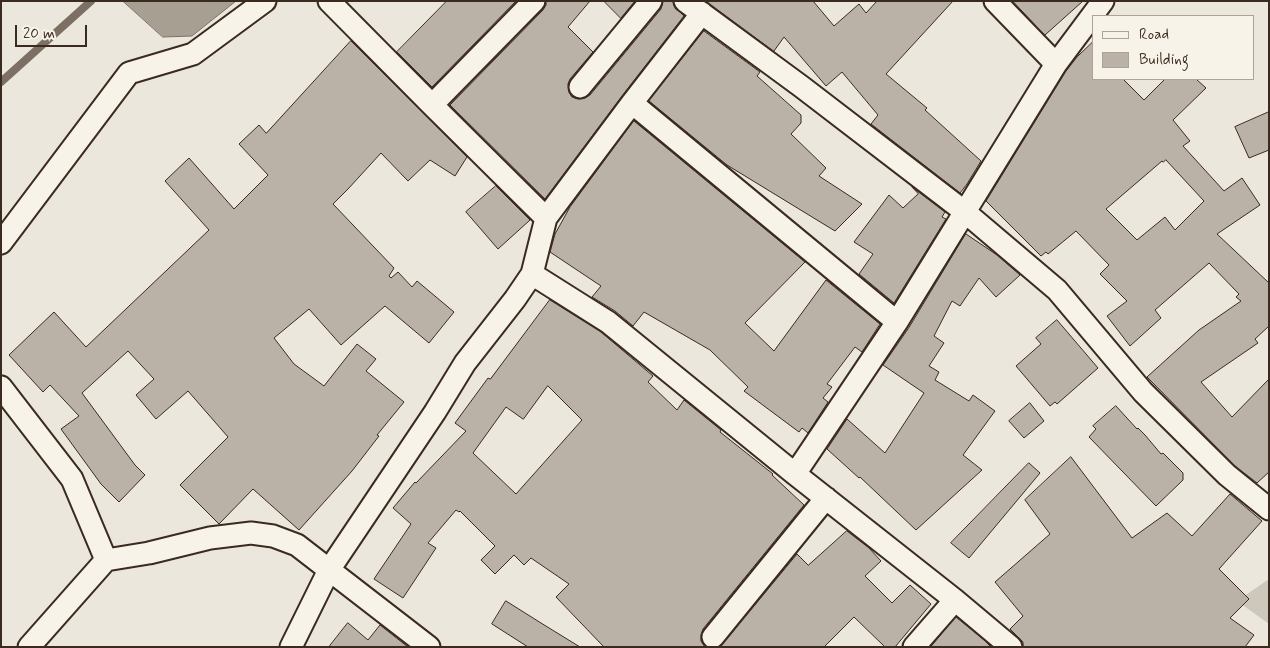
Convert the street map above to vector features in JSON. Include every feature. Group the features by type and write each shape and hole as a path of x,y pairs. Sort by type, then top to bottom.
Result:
{"street":[{"path":"1,243 129,73 194,54 265,1"},
{"path":"329,1 546,218"},
{"path":"432,105 534,1"},
{"path":"580,87 651,1"},
{"path":"995,1 1056,64"},
{"path":"1093,15 1103,1"},
{"path":"291,647 329,570 466,363 532,274 546,218 632,104 694,7 802,86 965,212 1057,290 1143,392 1227,475 1269,509"},
{"path":"795,474 897,322 1056,64 1092,16"},
{"path":"632,104 897,322"},
{"path":"532,274 608,322 1011,647"},
{"path":"4,396 72,479 106,560"},
{"path":"713,637 826,498"},
{"path":"29,647 106,560 149,553 210,538 251,533 273,536 297,545 429,647"},
{"path":"914,647 955,600"}],"shaded area":[{"path":"123,1 236,1 192,36 163,37"},
{"path":"1269,579 1269,624 1237,601"}],"building":[{"path":"447,1 516,1 432,87 397,52"},
{"path":"546,1 590,1 568,27 593,52 570,79 568,84 572,97 578,99 590,95 661,9 663,1 673,1 674,6 684,16 545,199 450,105 543,10"},
{"path":"604,1 635,1 621,18"},
{"path":"706,1 813,1 834,26 859,4 866,13 877,1 953,1 886,74 927,108 925,110 981,161 967,184 960,193 871,124 878,115 842,72 826,86 784,37 774,51"},
{"path":"1013,1 1083,1 1045,35"},
{"path":"704,31 760,72 757,76 801,115 801,123 791,134 826,168 819,176 862,204 835,231 727,165 649,101"},
{"path":"351,41 467,157 455,176 430,160 408,181 381,153 333,204 394,268 389,276 391,278 398,272 412,287 417,281 454,312 429,343 385,306 341,345 309,309 274,338 294,364 324,386 357,344 376,359 366,371 404,402 377,435 379,436 352,471 299,530 253,489 219,524 180,485 228,437 188,391 156,419 136,395 154,379 128,351 82,393 135,465 145,475 119,502 101,484 61,429 79,416 50,385 43,392 9,355 54,312 86,347 209,230 165,181 189,158 234,209 268,175 239,144 259,125 266,133"},
{"path":"1092,43 1092,80 1124,80 1144,100 1164,80 1197,80 1206,88 1173,120 1190,141 1183,146 1224,191 1242,178 1260,205 1217,234 1269,283 1269,326 1255,339 1258,343 1201,382 1232,417 1269,379 1269,472 1257,483 1235,466 1147,377 1199,330 1241,301 1236,297 1239,294 1209,263 1155,310 1161,318 1130,346 1107,316 1127,301 1100,274 1109,265 1076,231 1048,254 1046,252 1041,256 986,201 1066,71","holes":["1166,160 1204,201 1175,230 1165,217 1137,240 1106,209 1162,161"]},
{"path":"1269,112 1269,150 1249,158 1235,127"},
{"path":"634,121 805,262 745,323 774,351 826,280 880,324 862,352 855,347 827,384 832,387 823,398 828,402 808,433 802,428 799,432 744,391 748,387 710,350 644,312 633,326 615,311 592,297 601,286 550,252 555,234 570,207"},
{"path":"496,186 530,220 498,249 466,212"},
{"path":"912,187 945,212 942,217 946,219 894,303 859,274 873,254 854,242 889,195 903,208 918,194"},
{"path":"966,234 997,255 1020,275 996,297 979,278 960,306 952,301 934,336 944,343 929,366 939,372 935,380 969,401 973,395 995,411 963,455 982,470 916,530 860,477 827,449 847,419 885,453 924,393 883,365 908,329"},
{"path":"550,300 601,332 653,376 648,382 677,410 684,400 721,430 720,432 773,474 804,505 703,629 701,641 705,647 604,647 556,597 569,584 531,558 524,565 514,555 495,574 481,560 495,546 460,511 456,510 428,543 436,548 403,598 374,579 411,524 393,508 415,482 466,431 455,423 488,378 490,379","holes":["548,386 582,420 516,494 473,453 506,407 523,419"]},
{"path":"1057,320 1098,368 1057,404 1055,402 1050,406 1016,366 1041,344 1036,338"},
{"path":"1030,403 1044,421 1024,438 1009,421"},
{"path":"1116,406 1161,454 1163,453 1183,473 1183,480 1156,506 1089,437 1096,429 1093,426"},
{"path":"1071,457 1132,538 1167,513 1192,536 1230,494 1262,521 1219,569 1249,599 1230,618 1254,635 1245,647 1023,647 1023,642 1010,629 1023,616 995,582 1050,534 1025,500"},
{"path":"1029,463 1040,473 969,558 951,543"},
{"path":"847,531 869,548 881,561 865,576 892,603 910,585 931,604 895,647 885,647 854,617 824,647 720,647 797,554 808,565"},
{"path":"506,601 580,647 528,647 492,624"},
{"path":"956,617 983,639 991,647 931,647"},
{"path":"348,623 368,640 380,625 408,647 329,647"}],"waterway":[{"path":"1,82 91,1"}]}
